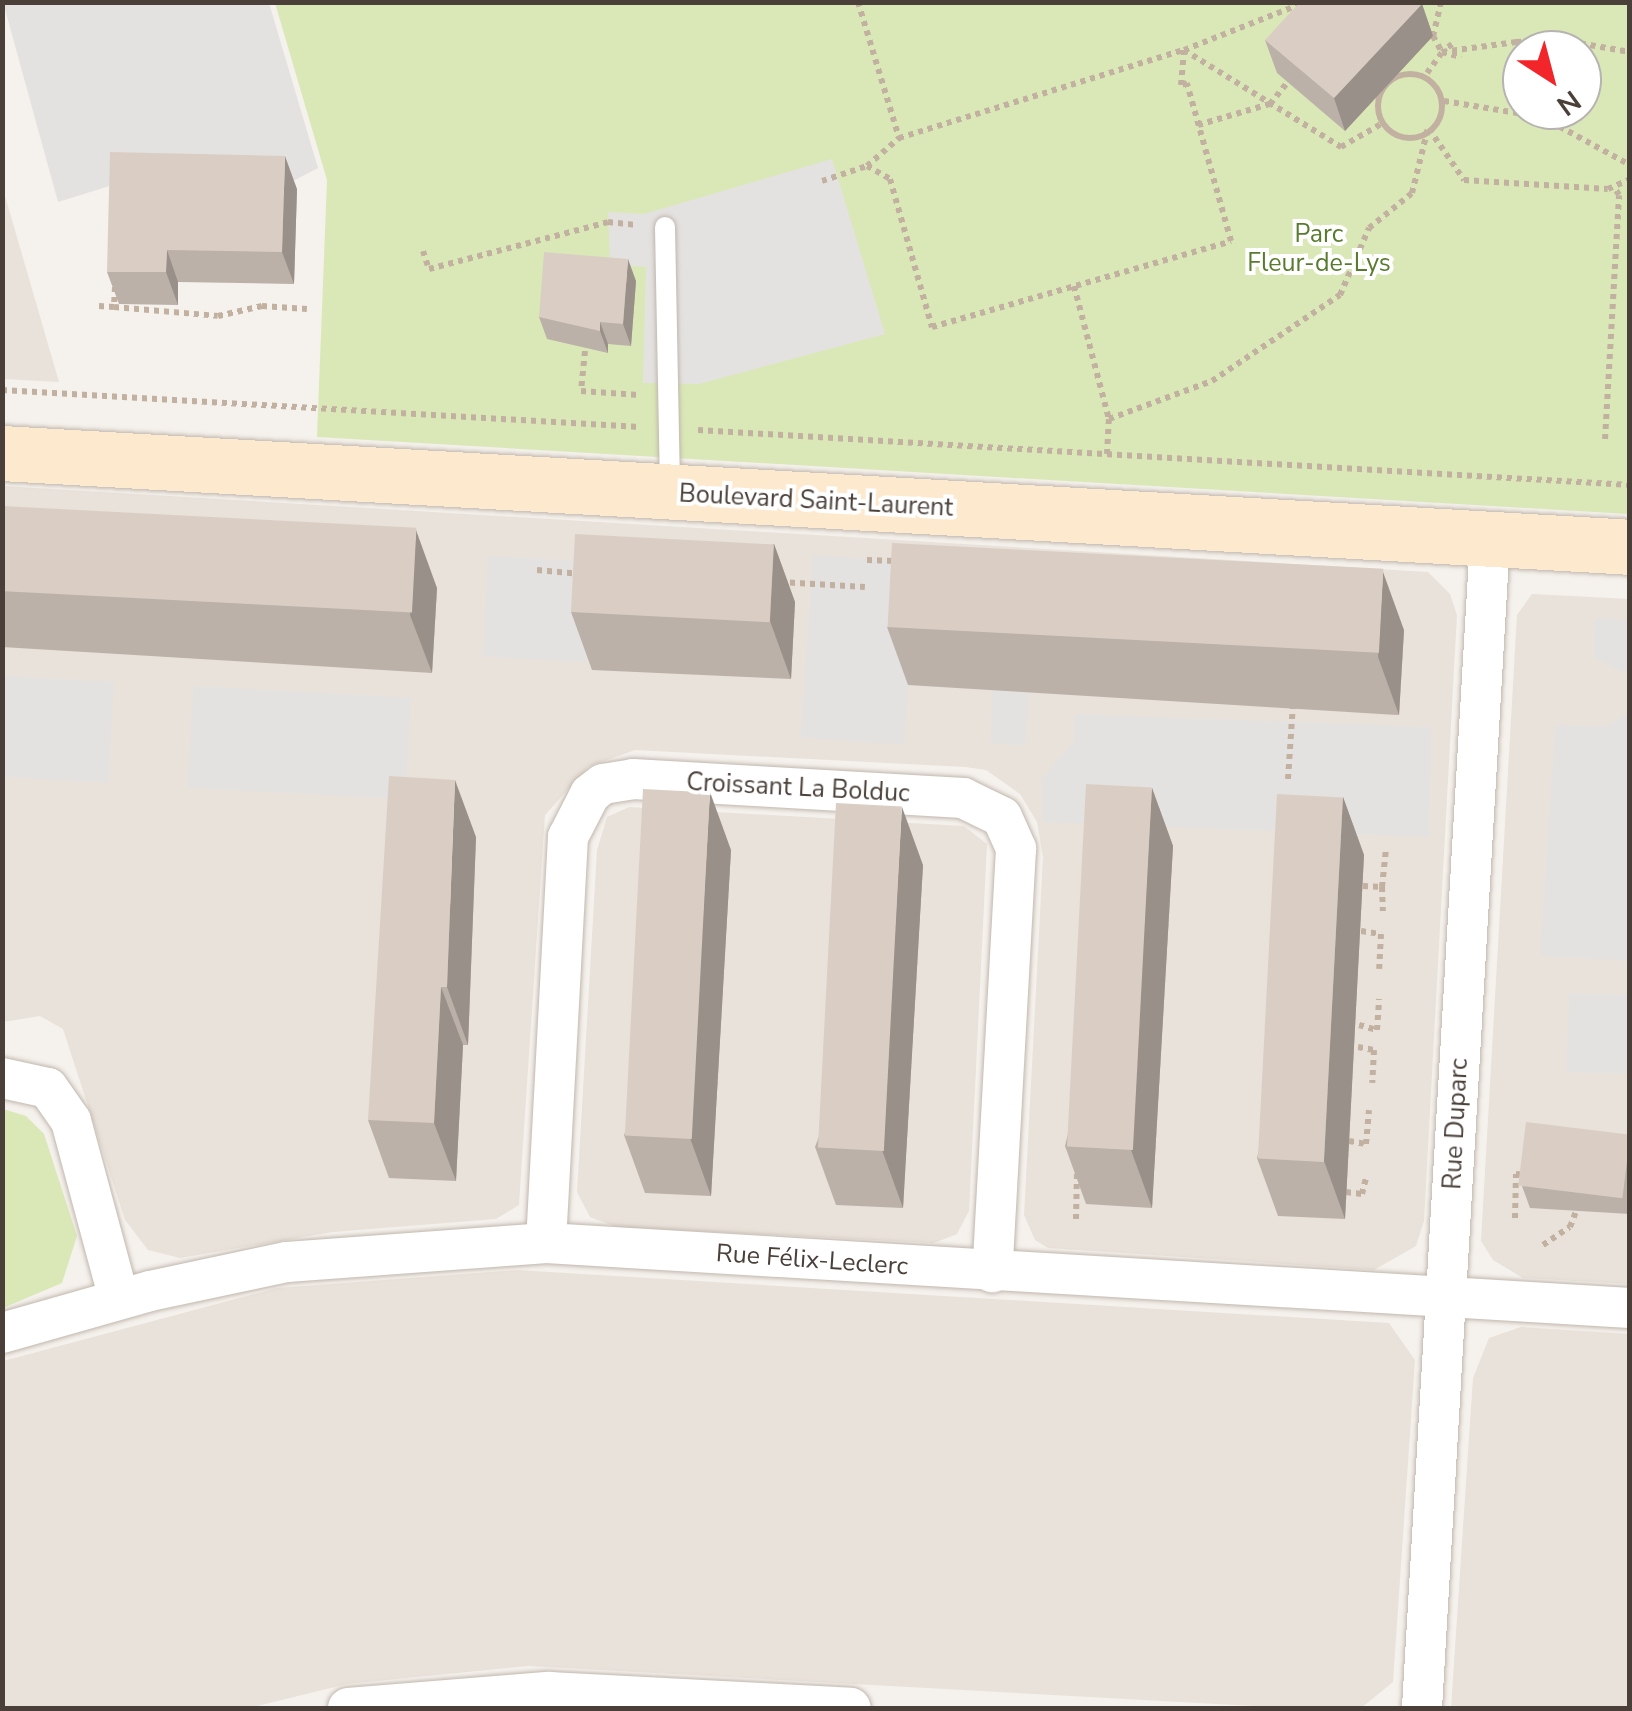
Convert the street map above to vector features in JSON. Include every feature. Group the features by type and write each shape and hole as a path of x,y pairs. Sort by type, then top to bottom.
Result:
{"street":[{"name":"Boulevard Saint-Laurent","path":"2,453 1630,547"},
{"name":"Rue Duparc","path":"1422,1708 1490,540"},
{"name":"Croissant La Bolduc","path":"546,1243 568,837 590,794 603,784 632,779 963,798 1002,818 1016,849 992,1272"},
{"path":"2,1078 48,1088 71,1121 119,1300"},
{"name":"Rue Félix-Leclerc","path":"2,1333 119,1300 287,1262 546,1243 1630,1308"},
{"path":"348,1708 549,1692 850,1708"}],"lane":[{"path":"665,227 670,493"}],"path":[{"path":"858,2 899,138"},
{"path":"822,180 867,166 899,138 1184,50 1306,2"},
{"path":"1441,2 1433,36 1442,52 1462,57"},
{"path":"1442,52 1561,40 1630,52"},
{"path":"1428,128 1402,138 1381,124 1376,106 1386,87 1427,73 1452,44"},
{"path":"1184,50 1341,148"},
{"path":"867,166 890,179 932,327 1232,241 1187,83 1181,85 1184,50"},
{"path":"1427,73 1444,100 1542,117 1630,165"},
{"path":"1198,125 1270,104 1288,82"},
{"path":"1109,419 1249,362 1340,296 1369,228 1412,193 1428,128 1444,100"},
{"path":"1332,155 1381,124"},
{"path":"1428,128 1464,180 1614,187 1630,179"},
{"path":"1605,440 1619,195 1614,187"},
{"path":"424,252 429,269 608,222"},
{"path":"114,307 116,271"},
{"path":"1074,286 1109,419 1107,454"},
{"path":"99,306 146,306 218,316 262,306 307,309"},
{"path":"585,351 581,392 645,396"},
{"path":"2,390 643,427"},
{"path":"700,430 1630,485"},
{"path":"867,560 900,562"},
{"path":"537,570 591,575"},
{"path":"761,580 865,587"},
{"path":"1288,779 1294,685"},
{"path":"1383,911 1386,849"},
{"path":"1363,886 1382,887"},
{"path":"1360,931 1381,934 1379,969"},
{"path":"1359,1026 1378,1030 1379,999"},
{"path":"1358,1048 1374,1050 1372,1082"},
{"path":"1349,1141 1366,1144 1368,1110"},
{"path":"1075,1155 1076,1219"},
{"path":"1076,1171 1088,1172"},
{"path":"1516,1218 1516,1174 1532,1175"},
{"path":"1346,1192 1362,1194 1366,1178"},
{"path":"1543,1245 1570,1227 1576,1211"}],"shaded area":[{"path":"3,2 269,3 318,168 295,180 148,174 58,202"},
{"path":"832,159 885,334 699,384 643,383 646,267 610,264 608,212 644,214"},
{"path":"3,189 59,382 3,379"},
{"path":"2,486 1428,572 1450,594 1457,615 1424,1221 1416,1246 1374,1270 1048,1248 1035,1240 1024,1215 1043,857 1037,822 1020,794 986,770 965,767 635,750 588,767 545,815 519,1205 496,1219 333,1232 180,1258 148,1250 125,1220 63,1029 40,1016 3,1022"},
{"path":"813,555 917,562 904,745 800,738"},
{"path":"488,556 592,561 587,662 483,657"},
{"path":"1532,594 1629,599 1629,1284 1523,1278 1493,1260 1481,1241 1517,615"},
{"path":"1034,607 1025,746 991,743 992,690"},
{"path":"1595,618 1629,620 1629,675 1593,657"},
{"path":"2,676 114,682 109,783 2,777"},
{"path":"193,686 411,697 405,799 188,788"},
{"path":"1630,712 1629,961 1540,956 1555,725 1606,726"},
{"path":"1074,714 1432,727 1429,837 1042,822 1041,780 1073,743"},
{"path":"629,807 964,826 987,844 969,1211 957,1234 934,1243 617,1227 590,1217 577,1192 597,850 607,817"},
{"path":"1569,993 1629,995 1626,1074 1566,1072"},
{"path":"517,1270 1389,1323 1415,1360 1393,1682 1361,1708 1289,1708 528,1666 347,1684 249,1708 3,1708 3,1361 277,1288"},
{"path":"1521,1327 1629,1334 1629,1708 1451,1708 1473,1378 1489,1338"}],"green space":[{"name":"Parc Fleur-de-Lys","path":"275,3 1629,3 1629,514 317,437 327,180"},
{"path":"3,1109 26,1116 44,1134 77,1236 62,1283 3,1308"}],"building":[{"path":"1300,2 1422,4 1334,98 1265,40"},
{"path":"110,152 285,156 282,252 167,250 166,272 107,272"},
{"path":"544,252 628,259 623,324 600,322 600,331 539,317"},
{"path":"2,506 416,528 412,613 2,591"},
{"path":"575,534 774,544 770,622 571,612"},
{"path":"892,543 1383,569 1379,653 888,627"},
{"path":"389,776 455,780 447,987 441,987 434,1123 368,1120"},
{"path":"1086,784 1152,787 1133,1150 1067,1147"},
{"path":"643,789 710,793 692,1139 625,1136"},
{"path":"1277,794 1343,797 1324,1162 1258,1158"},
{"path":"836,803 902,806 884,1151 818,1148"},
{"path":"1526,1122 1630,1135 1622,1198 1518,1186"}]}
